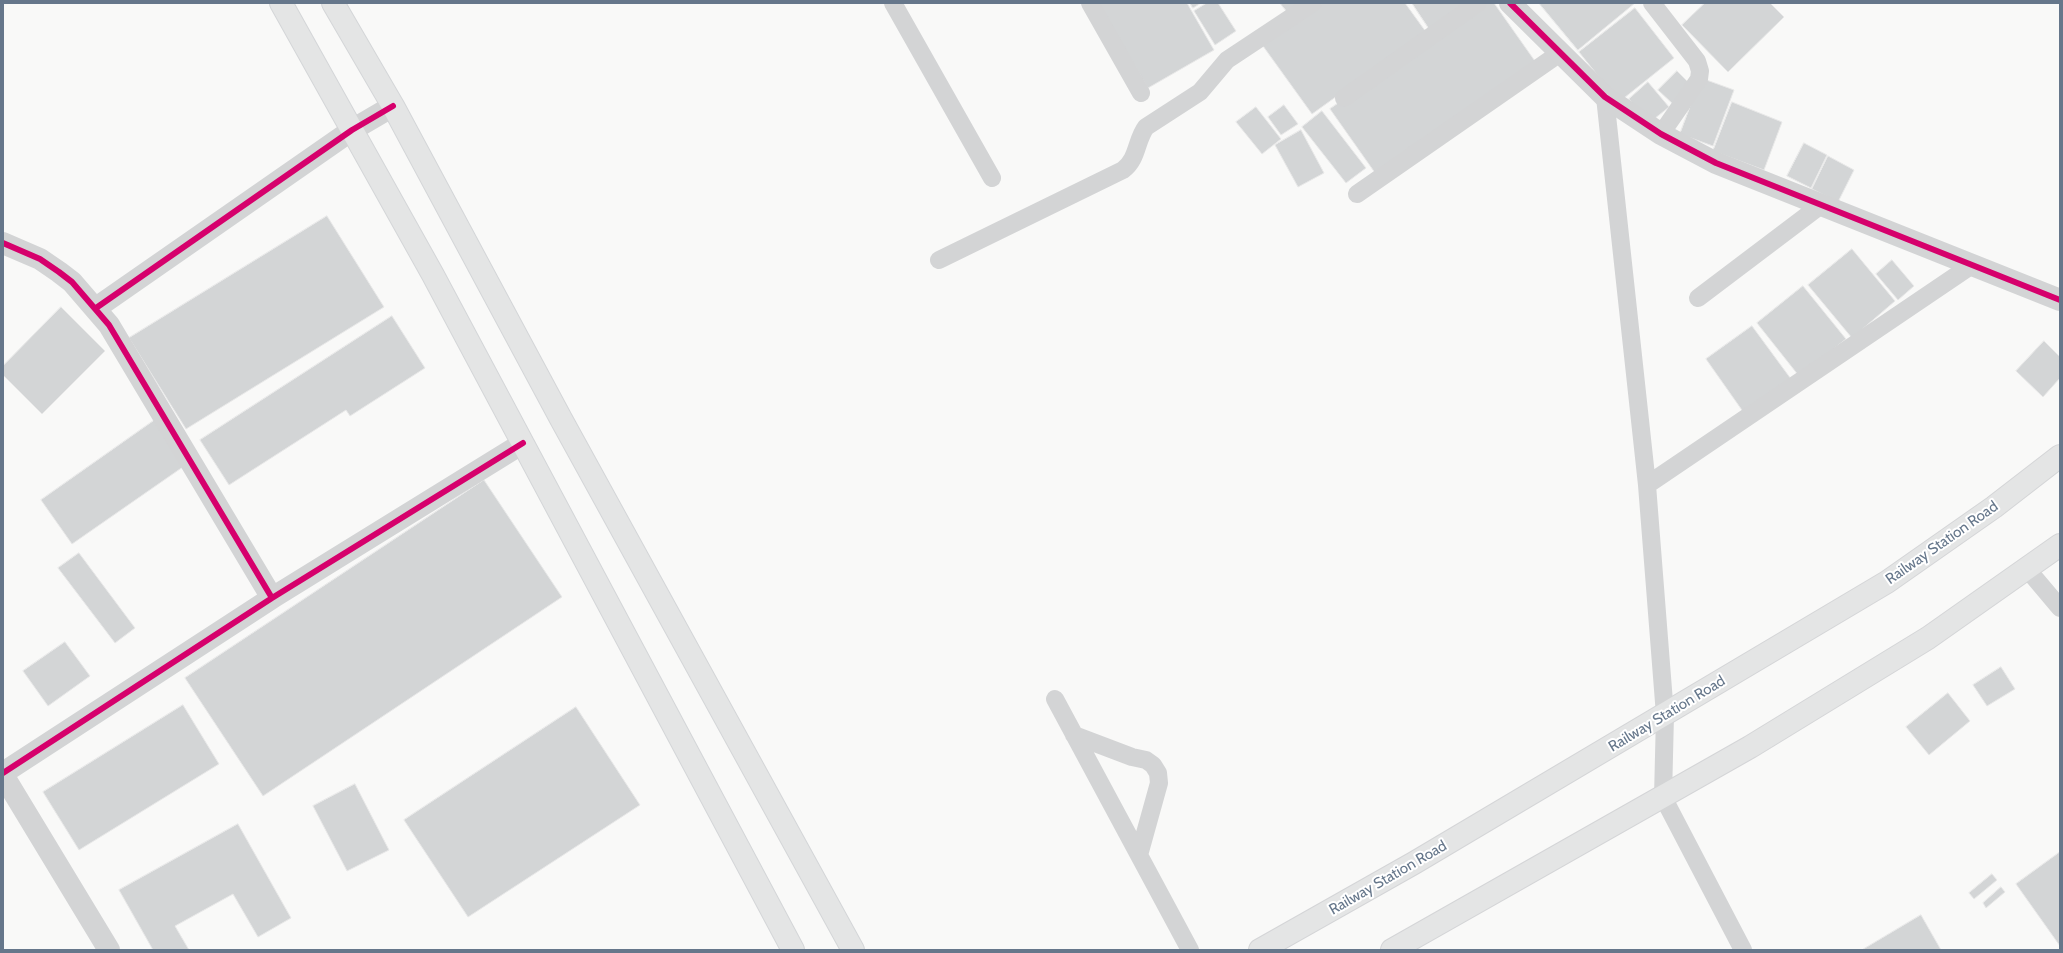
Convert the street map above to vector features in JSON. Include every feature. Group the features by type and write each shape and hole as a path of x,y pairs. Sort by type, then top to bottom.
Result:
{"main road":[{"path":"281,3 433,275 793,950"},
{"path":"333,3 393,106 561,419 853,950"},
{"name":"Railway Station Road","path":"1260,950 1414,863 1665,716 1887,582 1994,507 2060,456"},
{"path":"1392,950 1651,801 1663,797 1750,747 1928,638 2028,570 2060,545"}],"street":[{"path":"1510,3 1605,97 1661,134 1716,163 2060,300"},
{"path":"96,308 352,130 393,106"},
{"path":"3,243 40,259 59,272 72,282 96,308 122,346 272,598"},
{"path":"109,950 3,774 272,598 523,443"}],"lane":[{"path":"893,3 992,178"},
{"path":"1090,3 1141,93"},
{"path":"939,260 1123,170 1130,165 1141,134 1146,127 1200,92 1227,60 1313,3"},
{"path":"1344,98 1478,3"},
{"path":"1652,3 1691,53 1700,71 1699,79 1661,134"},
{"path":"1357,194 1560,53"},
{"path":"1605,97 1647,485 1665,716 1663,797 1743,950"},
{"path":"1698,298 1821,205"},
{"path":"1647,485 1972,265"},
{"path":"2028,570 2060,608"},
{"path":"1055,699 1190,950"},
{"path":"1074,736 1132,757 1146,760 1153,765 1158,773 1159,783 1139,856"}],"building":[{"path":"1099,3 1187,3 1214,50 1148,88"},
{"path":"1190,3 1201,3 1193,8"},
{"path":"1207,3 1218,3 1236,31 1215,45 1194,11"},
{"path":"1280,3 1306,3 1289,14"},
{"path":"1323,3 1405,3 1426,32 1312,114 1263,46"},
{"path":"1412,3 1472,3 1432,33"},
{"path":"1481,3 1494,3 1537,64 1378,177 1330,109"},
{"path":"1539,3 1635,3 1578,50"},
{"path":"1705,3 1770,3 1784,17 1728,72 1682,25"},
{"path":"1635,8 1674,58 1619,102 1579,52"},
{"path":"1677,71 1692,86 1674,105 1658,90"},
{"path":"1701,78 1734,90 1713,146 1680,134"},
{"path":"1648,82 1669,107 1649,123 1629,99"},
{"path":"1732,102 1782,122 1764,170 1713,151"},
{"path":"1284,105 1298,124 1281,135 1268,117"},
{"path":"1256,107 1281,139 1262,154 1236,122"},
{"path":"1322,111 1366,168 1346,183 1302,127"},
{"path":"1301,130 1324,173 1298,187 1275,145"},
{"path":"1804,143 1827,155 1811,188 1787,176"},
{"path":"1828,156 1854,170 1838,202 1812,189"},
{"path":"327,216 384,307 186,429 129,338"},
{"path":"1852,249 1895,301 1852,338 1808,285"},
{"path":"1892,260 1914,286 1898,300 1876,274"},
{"path":"1803,286 1846,339 1799,376 1757,323"},
{"path":"61,307 105,351 42,414 3,375 3,366"},
{"path":"392,316 425,368 350,416 346,410 229,485 200,440"},
{"path":"1752,326 1791,379 1744,413 1706,359"},
{"path":"2044,341 2060,357 2060,378 2043,397 2016,371"},
{"path":"159,417 190,462 72,544 41,500"},
{"path":"484,480 562,597 263,796 185,678"},
{"path":"79,553 135,628 115,643 58,568"},
{"path":"65,642 90,676 48,706 23,671"},
{"path":"2001,667 2015,689 1987,706 1973,685"},
{"path":"1948,693 1970,721 1929,755 1906,727"},
{"path":"183,705 219,764 79,850 43,792"},
{"path":"576,707 640,805 468,917 404,820"},
{"path":"355,784 389,850 347,871 313,806"},
{"path":"238,824 291,918 258,937 233,894 175,926 189,950 153,950 119,890"},
{"path":"2060,852 2060,946 2016,884"},
{"path":"1992,874 1997,880 1974,899 1969,893"},
{"path":"2001,887 2005,892 1986,908 1983,903"},
{"path":"1921,915 1941,950 1862,950"}],"cycle path":[{"path":"1510,3 1605,97 1661,134 1716,163 2060,300"},
{"path":"96,308 352,130 393,106"},
{"path":"3,243 40,259 72,282 109,325 272,598"},
{"path":"3,773 272,598 523,443"}]}
